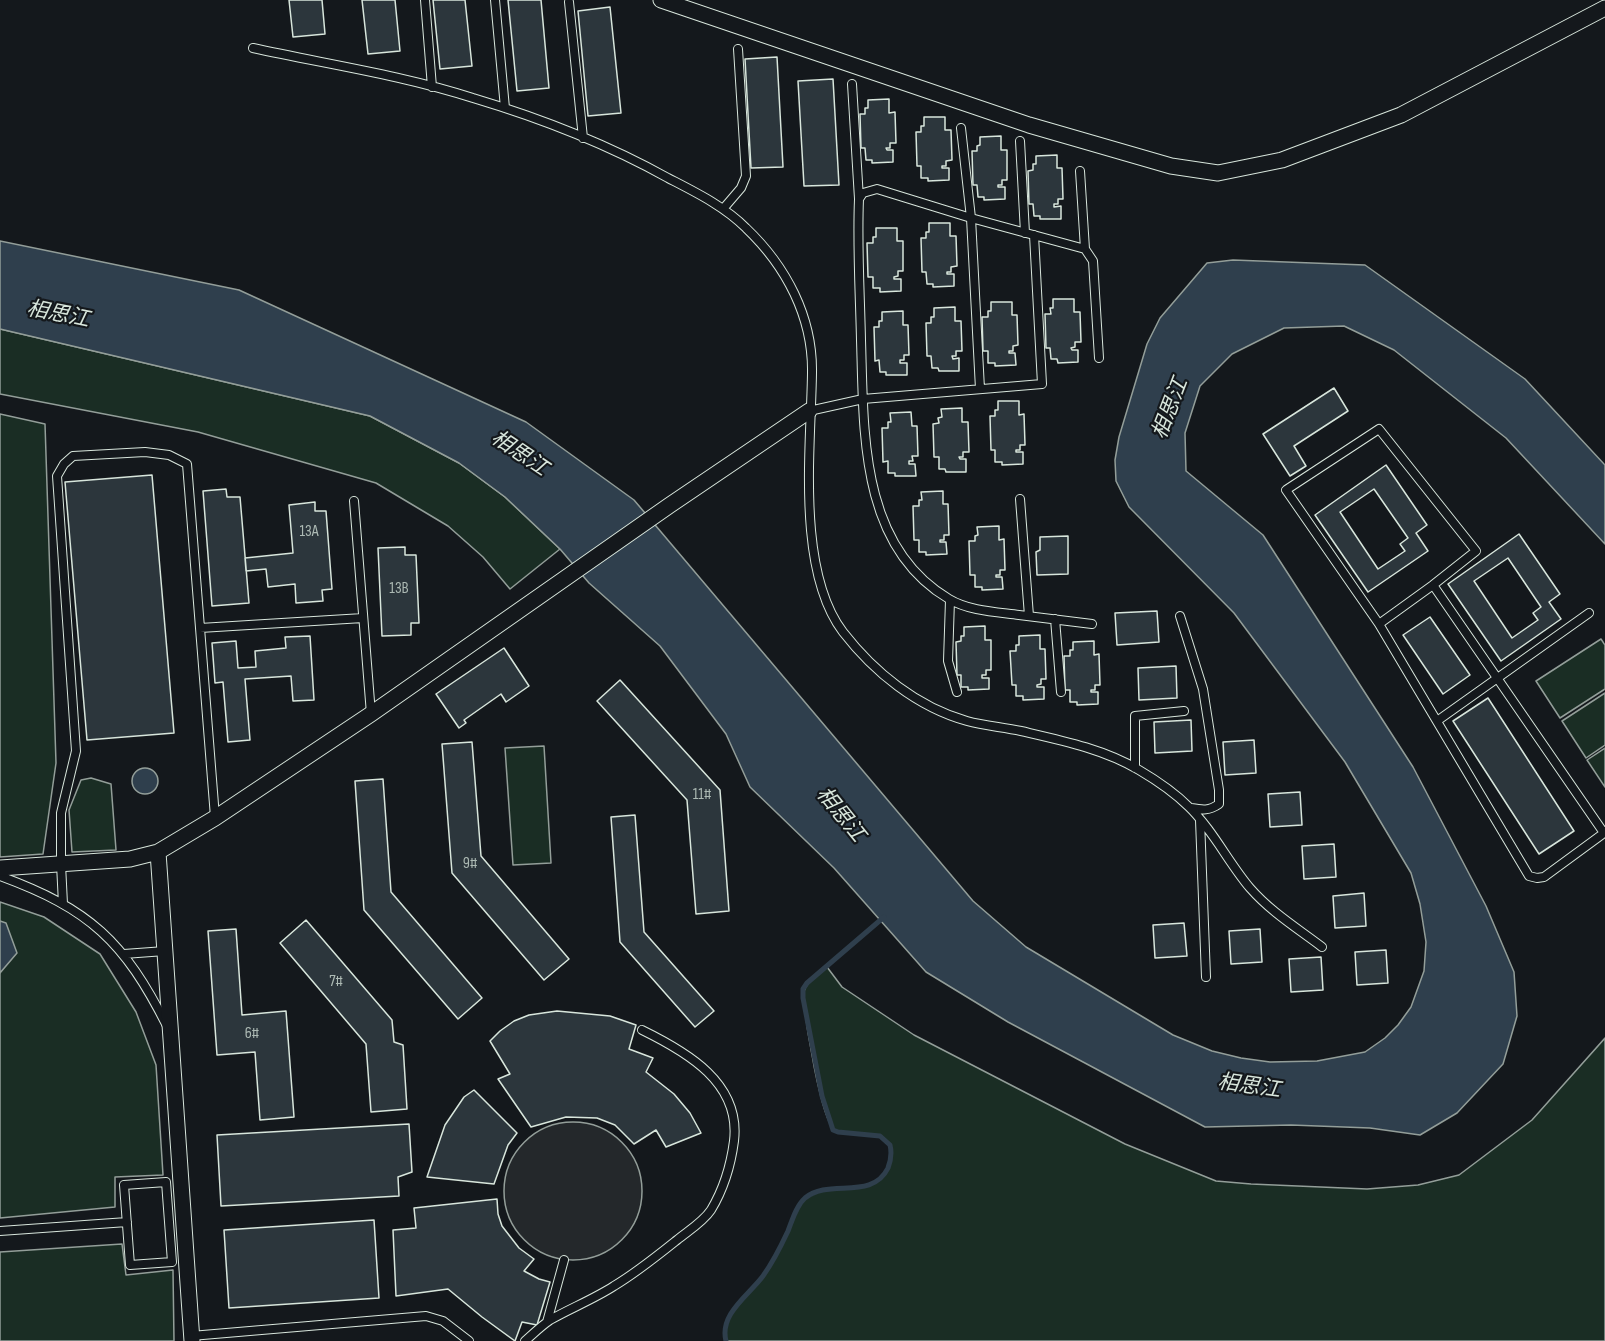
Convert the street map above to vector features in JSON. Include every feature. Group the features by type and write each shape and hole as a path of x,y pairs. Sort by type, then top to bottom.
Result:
{"street":[{"path":"661,0 1029,125 1171,166 1218,173 1282,160 1401,115 1605,8"},
{"path":"0,868 130,859 158,852 215,818 371,714 809,411"},
{"path":"158,852 170,1034 176,1218 192,1338"}],"lane":[{"path":"425,0 432,87"},
{"path":"495,0 505,108"},
{"path":"569,2 583,138"},
{"path":"253,48 432,87 505,108 583,138 652,169 723,209 746,228 777,265 793,289 804,316 812,352 809,411 810,494 814,552 818,574 831,613 840,628 866,660 899,687 930,707 970,722 1020,731 1094,750 1135,768 1173,793 1191,808 1246,884 1276,914 1322,947"},
{"path":"723,209 741,188 746,176 738,49"},
{"path":"852,84 859,199 866,456 885,524 908,565 950,600 978,610 1092,624"},
{"path":"961,128 971,218 980,389"},
{"path":"809,411 863,399 1042,384 1020,141"},
{"path":"1080,171 1084,249 1093,261 1099,358"},
{"path":"859,199 863,193 878,189 971,218 1084,249"},
{"path":"1379,624 1476,551 1379,429 1287,490 1379,624 1528,876 1544,877 1604,832 1433,585"},
{"path":"63,904 61,813 76,751 57,476 64,464 73,456 145,452 170,455 188,464 215,818"},
{"path":"1020,499 1029,616"},
{"path":"354,501 371,714"},
{"path":"950,600 948,661 957,692"},
{"path":"1437,721 1589,613"},
{"path":"1180,616 1203,688 1220,790 1219,804 1214,808 1205,811 1191,808"},
{"path":"200,628 363,618"},
{"path":"1055,619 1060,692"},
{"path":"1135,768 1135,716 1184,711"},
{"path":"1200,820 1206,978"},
{"path":"0,876 45,894 63,904 87,918 107,936 124,954 145,986 170,1034"},
{"path":"124,954 165,951"},
{"path":"525,1341 548,1322 615,1286 699,1222 711,1210 726,1175 735,1132 729,1098 718,1082 686,1054 642,1030"},
{"path":"166,1182 176,1218 172,1262 130,1265 124,1185 166,1182"},
{"path":"0,1231 127,1222"},
{"path":"548,1322 564,1260"},
{"path":"192,1338 426,1316 443,1320 469,1341"}],"green space":[{"path":"0,329 370,416 459,463 505,497 560,549 510,589 483,557 448,526 376,483 198,432 0,394"},
{"path":"0,414 45,424 56,763 43,854 0,857"},
{"path":"1601,639 1605,645 1605,689 1560,718 1536,681"},
{"path":"1605,693 1605,745 1586,758 1562,721"},
{"path":"544,746 551,863 513,865 505,748"},
{"path":"1605,748 1605,787 1587,760"},
{"path":"91,778 111,784 116,850 72,852 69,810 81,780"},
{"path":"0,902 44,917 100,954 136,1012 156,1065 163,1175 115,1177 115,1207 0,1218"},
{"path":"827,967 842,987 914,1035 1125,1144 1216,1181 1367,1189 1418,1185 1459,1175 1532,1120 1605,1038 1605,1341 726,1341 725,1331 731,1314 771,1264 802,1201 815,1192 871,1184 880,1178 890,1159 890,1145 880,1136 835,1131 824,1108 814,1068 803,998 808,984"},
{"path":"122,1244 126,1275 173,1270 174,1341 0,1341 0,1252"}],"shaded area":[{"path":"573,1122 599,1128 622,1142 636,1165 642,1191 636,1217 622,1240 599,1254 573,1260 547,1254 524,1240 510,1217 504,1191 510,1165 524,1142 547,1128"}],"water":[{"name":"相思江","path":"0,241 239,290 526,422 634,500 973,901 1026,947 1173,1035 1212,1051 1270,1062 1317,1061 1365,1052 1385,1038 1398,1025 1411,1007 1424,971 1426,942 1420,904 1411,873 1345,762 1234,613 1129,507 1116,481 1115,460 1119,437 1147,344 1160,318 1207,263 1233,260 1365,265 1525,379 1605,465 1605,544 1506,438 1394,350 1344,326 1284,328 1232,354 1200,386 1185,433 1186,471 1263,535 1413,767 1486,906 1514,972 1517,1016 1503,1064 1457,1113 1420,1135 1370,1128 1291,1125 1205,1127 1008,1022 926,972 834,868 750,787 726,734 660,646 589,583 560,549 505,497 459,463 370,416 0,329"},
{"path":"145,768 154,772 158,781 154,790 145,794 136,790 132,781 136,772"},
{"path":"0,921 6,923 17,953 0,973"}],"building":[{"path":"289,0 322,0 325,34 293,37"},
{"path":"362,0 395,0 400,51 368,54"},
{"path":"433,0 465,0 472,66 440,69"},
{"path":"508,0 541,0 549,88 517,91"},
{"path":"610,7 621,113 588,116 578,11"},
{"path":"777,57 783,167 751,168 745,59"},
{"path":"833,79 839,185 804,186 798,81"},
{"path":"889,99 889,113 895,112 896,143 890,143 890,148 886,148 893,150 893,162 872,163 872,160 866,160 865,148 861,148 860,114 865,114 868,100"},
{"path":"924,117 945,117 945,130 951,130 952,160 946,161 946,166 942,166 942,168 949,168 949,180 928,181 928,178 921,178 921,166 917,166 916,132 921,132"},
{"path":"1001,136 1001,150 1007,150 1007,180 1002,180 1002,185 998,187 1005,187 1005,199 984,200 984,197 978,197 977,185 973,185 972,151 977,151 980,137"},
{"path":"1057,155 1057,168 1062,168 1063,199 1058,199 1058,204 1054,204 1054,207 1061,206 1061,219 1040,219 1040,216 1034,216 1033,204 1029,204 1028,171 1033,170 1036,156"},
{"path":"929,223 950,223 950,236 956,236 957,266 951,267 951,272 947,272 947,274 954,274 954,286 933,287 933,284 927,284 926,272 922,272 921,238 926,238"},
{"path":"876,228 897,228 897,241 903,241 903,271 898,271 898,276 894,277 894,279 901,279 901,291 880,292 880,288 873,288 873,277 868,277 867,243 873,243"},
{"path":"1053,299 1074,299 1074,312 1080,312 1081,342 1075,342 1075,347 1071,348 1078,350 1078,362 1058,363 1057,359 1051,359 1050,348 1046,348 1045,314 1051,314"},
{"path":"991,302 1012,302 1012,315 1017,315 1018,345 1013,346 1013,351 1009,353 1015,353 1016,365 995,366 995,363 988,363 988,351 983,351 982,317 988,317"},
{"path":"955,307 955,321 961,321 962,351 956,351 956,356 952,356 953,359 959,358 959,371 939,371 938,368 932,368 931,356 927,356 926,323 931,323 934,308"},
{"path":"903,311 903,325 908,325 909,355 904,355 904,360 900,360 900,363 907,363 907,375 886,375 886,372 880,372 879,360 875,361 874,327 879,327 882,312"},
{"path":"1334,388 1348,411 1294,446 1306,466 1290,476 1263,434"},
{"path":"998,401 1019,401 1019,415 1024,414 1025,445 1020,445 1020,450 1016,452 1023,452 1023,464 1002,465 1002,462 995,462 995,450 991,450 990,416 995,416"},
{"path":"962,408 962,422 968,422 969,452 963,452 963,457 959,457 966,459 966,472 946,472 945,469 939,469 939,457 934,457 933,424 939,423 938,418 942,417 941,409"},
{"path":"911,412 912,426 917,426 918,456 912,456 913,461 909,461 909,464 915,464 916,476 895,476 895,473 888,473 888,461 883,462 882,428 888,428 888,422 891,422 890,413"},
{"path":"1386,465 1427,525 1416,533 1428,551 1368,592 1315,515","holes":["1374,489 1408,538 1400,544 1405,551 1378,569 1340,512"]},
{"path":"152,475 174,733 87,740 65,482"},
{"path":"226,489 227,497 240,497 249,603 212,606 203,491"},
{"path":"943,491 943,504 948,504 949,535 944,535 944,540 940,542 946,542 947,554 926,555 926,552 919,552 919,540 914,540 913,506 919,506 919,500 922,500 921,492"},
{"path":"315,502 315,511 326,511 332,589 322,590 323,601 296,603 295,584 268,587 266,569 246,571 245,558 293,553 289,505"},
{"path":"999,526 999,540 1004,539 1005,570 1000,570 1000,575 996,577 1002,577 1003,589 982,590 982,587 975,587 975,575 970,575 969,541 975,541 975,536 978,535 977,527"},
{"path":"1519,534 1560,594 1549,602 1561,619 1501,661 1448,584","holes":["1508,558 1541,607 1533,613 1538,620 1512,638 1474,581"]},
{"path":"1068,536 1068,574 1037,575 1036,552 1040,550 1040,537"},
{"path":"405,547 405,555 416,555 419,623 411,623 411,635 382,636 378,548"},
{"path":"1157,611 1159,642 1117,645 1115,613"},
{"path":"1430,617 1470,675 1443,694 1403,635"},
{"path":"985,626 985,640 991,640 991,670 986,670 986,675 982,675 982,678 989,678 989,689 968,690 968,687 961,687 961,675 957,675 956,642 961,641 961,636 964,636 964,627"},
{"path":"1040,635 1040,649 1045,649 1046,679 1041,679 1041,684 1037,687 1044,687 1044,699 1023,700 1023,696 1016,696 1016,685 1012,685 1010,651 1016,651 1019,636"},
{"path":"310,636 314,700 293,701 291,676 245,679 250,740 228,742 223,682 215,683 212,643 236,641 238,668 256,667 255,651 286,648 285,637"},
{"path":"1094,641 1094,655 1099,654 1100,685 1095,685 1095,690 1091,692 1098,692 1098,704 1077,705 1077,702 1070,702 1070,690 1065,690 1064,656 1070,656 1073,642"},
{"path":"504,648 529,686 506,702 501,694 464,720 466,723 459,728 436,694"},
{"path":"1176,666 1177,698 1139,700 1138,668"},
{"path":"620,680 720,790 729,911 696,914 687,800 597,701"},
{"path":"1488,698 1574,831 1539,854 1453,721"},
{"path":"1191,720 1192,751 1155,753 1154,722"},
{"path":"1254,740 1256,773 1225,775 1223,742"},
{"path":"472,742 481,856 569,959 544,980 452,873 442,744"},
{"path":"383,779 391,892 482,998 458,1019 364,910 355,781"},
{"path":"1300,792 1302,825 1270,827 1268,794"},
{"path":"635,815 644,932 714,1011 695,1027 620,942 611,817"},
{"path":"1334,844 1336,877 1304,879 1302,846"},
{"path":"1364,893 1366,926 1335,928 1333,896"},
{"path":"306,920 392,1020 394,1042 403,1045 407,1109 371,1112 366,1044 280,943"},
{"path":"1184,923 1187,956 1155,958 1153,925"},
{"path":"236,929 242,1015 286,1011 294,1117 260,1120 255,1052 217,1055 208,931"},
{"path":"1260,929 1262,962 1231,964 1229,931"},
{"path":"1386,950 1388,983 1357,985 1355,952"},
{"path":"1321,957 1323,990 1291,992 1289,959"},
{"path":"557,1011 610,1016 636,1025 629,1049 653,1058 646,1072 674,1094 690,1113 701,1133 666,1147 656,1130 634,1144 615,1125 597,1118 566,1117 531,1127 498,1079 510,1074 490,1041 514,1021 529,1015"},
{"path":"474,1090 517,1133 508,1145 494,1184 427,1177 445,1125 464,1097"},
{"path":"409,1124 412,1172 398,1177 399,1196 221,1206 217,1135"},
{"path":"497,1199 502,1226 519,1248 534,1259 524,1271 550,1282 537,1325 522,1322 515,1341 448,1289 396,1296 393,1230 416,1228 414,1208"},
{"path":"374,1220 379,1298 229,1308 224,1230"}],"waterway":[{"path":"726,1341 725,1331 731,1314 770,1265 802,1201 815,1192 872,1184 881,1178 888,1168 891,1156 890,1145 880,1136 833,1130 822,1096 803,998 803,989 807,983 884,917"}]}
